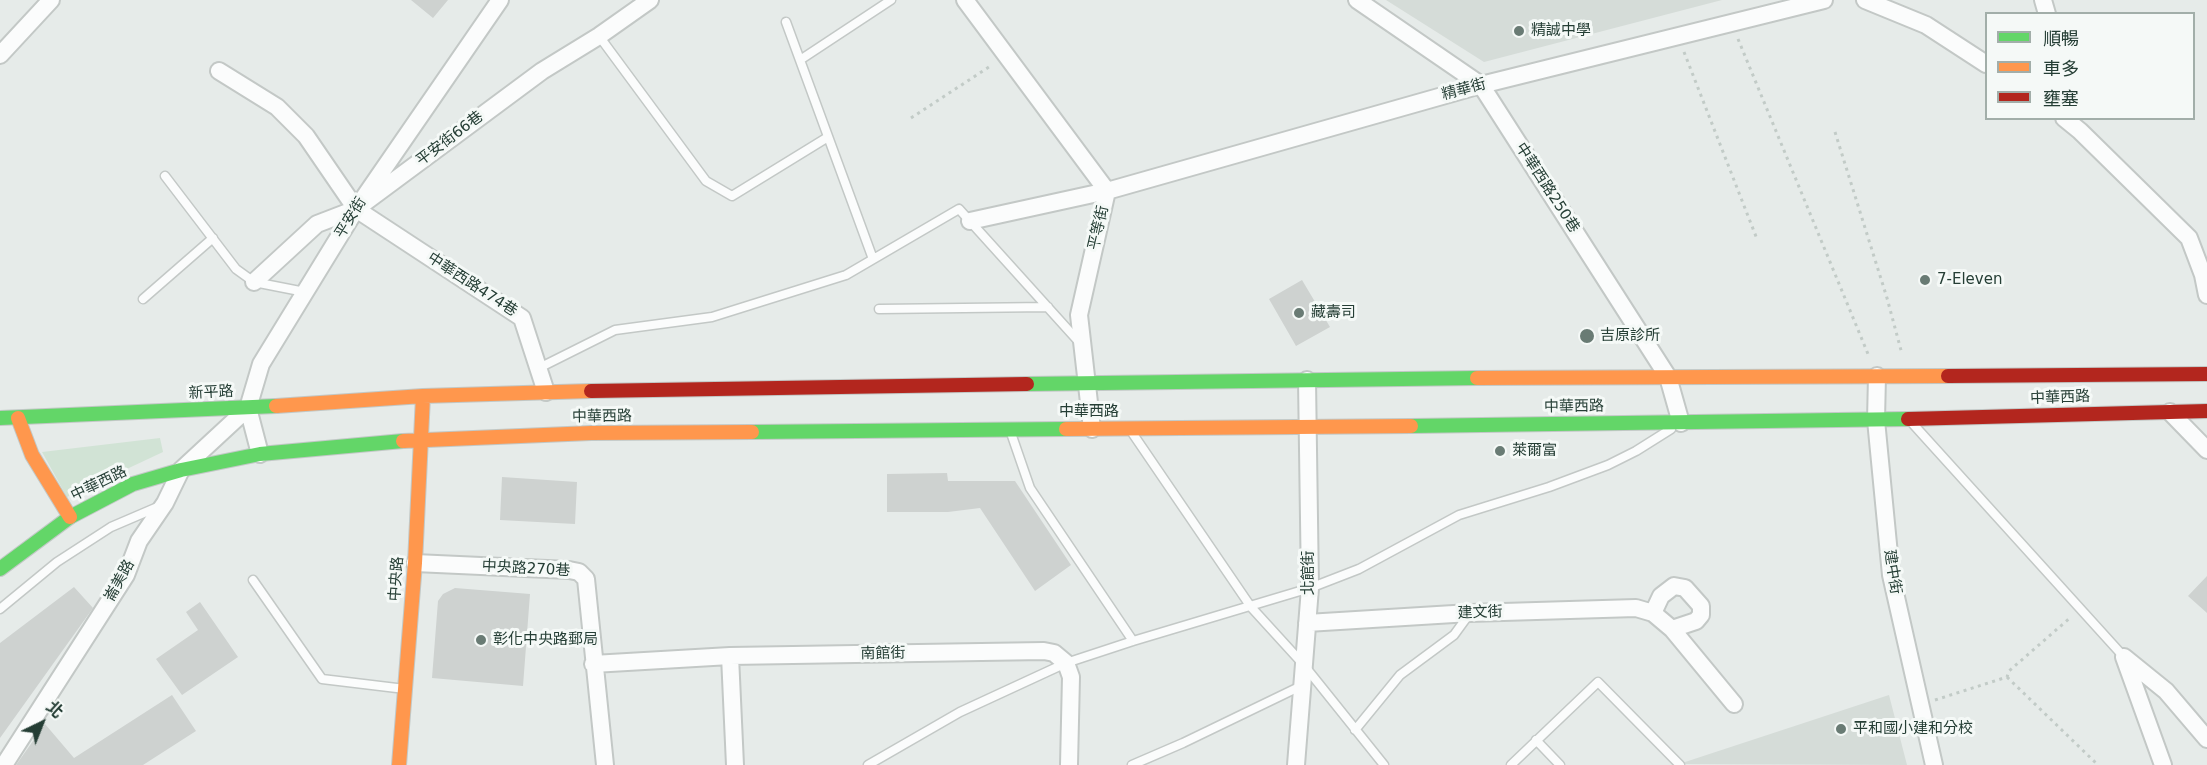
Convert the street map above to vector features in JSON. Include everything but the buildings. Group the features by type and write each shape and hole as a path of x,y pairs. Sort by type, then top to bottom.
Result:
{"main road":[{"name":"中華西路","path":"423,396 1307,380 2207,374"},
{"name":"新平路","path":"0,418 248,408 423,396"},
{"name":"中央路","path":"399,765 415,563 423,396"},
{"name":"中華西路","path":"0,569 70,517 133,484 182,470 260,454 422,439 591,433 1909,420 2207,411"},
{"path":"18,418 32,455 70,517"}],"street":[{"path":"0,55 51,0"},
{"name":"平安街","path":"248,408 261,364 356,209 500,0"},
{"name":"平安街66巷","path":"254,282 317,224 356,209 542,70 599,36 650,0"},
{"name":"平等街","path":"965,0 1107,191 1079,315 1092,429"},
{"name":"中華西路250巷","path":"1357,0 1481,85 1668,376 1681,423"},
{"name":"精華街","path":"970,221 1107,191 1481,85 1824,0"},
{"path":"1865,0 1926,25 1985,63"},
{"path":"219,71 277,107 298,129 356,209"},
{"path":"2079,125 2189,238 2204,275 2207,295"},
{"name":"中華西路474巷","path":"356,209 522,318 546,392"},
{"name":"建中街","path":"1877,376 1876,420 1891,575 1934,765"},
{"name":"北館街","path":"1296,765 1310,588 1307,380"},
{"path":"248,408 260,454"},
{"name":"崙美路","path":"4,765 126,576 139,542 165,503 182,470 248,408"},
{"path":"2170,411 2207,450"},
{"name":"中央路270巷","path":"415,563 579,572 586,579 588,589 593,664"},
{"path":"1672,629 1696,621 1701,615 1701,606 1685,588 1674,586 1661,596 1653,613 1672,629 1734,704"},
{"name":"建文街","path":"1307,623 1470,613 1636,608 1653,613"},
{"name":"南館街","path":"593,664 730,656 1044,651 1054,653 1066,663"},
{"path":"730,656 735,765"},
{"path":"2124,657 2166,691 2207,738"},
{"path":"2124,657 2163,765"},
{"path":"1066,663 1071,677 1069,765"},
{"path":"593,664 604,765"}],"lane":[{"path":"800,60 891,0"},
{"path":"786,22 873,259"},
{"path":"599,36 706,181 732,196 828,137"},
{"path":"165,176 236,269 254,282 306,292"},
{"path":"539,368 615,330 712,317 846,275 959,209 1083,345"},
{"path":"143,299 213,238"},
{"path":"879,309 1048,307"},
{"path":"0,405 18,418"},
{"path":"1909,420 2124,657"},
{"path":"868,765 960,712 1066,663 1133,640 1251,607 1359,569 1459,515 1549,487 1608,465 1636,451 1681,423"},
{"path":"1129,429 1251,607 1303,664 1384,765"},
{"path":"1010,430 1030,488 1133,640"},
{"path":"0,609 57,562 111,528 165,503"},
{"path":"253,580 322,679 405,689"},
{"path":"1354,730 1400,675 1454,635 1470,613"},
{"path":"1511,765 1598,682 1680,765"},
{"path":"1132,765 1301,686"},
{"path":"1536,740 1560,765"}],"path":[{"path":"1731,23 1877,376"},
{"path":"1678,36 1757,239"},
{"path":"911,118 1006,55"},
{"path":"1835,132 1887,298 1907,376"},
{"path":"2007,677 2009,671 2081,609"},
{"path":"1919,705 2007,677"},
{"path":"2007,677 2098,765"}],"shaded area":[{"name":"精誠中學","path":"1386,0 1722,0 1484,62"},
{"name":"平和國小建和分校","path":"1889,695 1907,765 1679,764"}],"green space":[{"path":"160,438 163,452 67,497 42,452"}],"traffic: fast":[{"path":"1027,384 1477,378"},
{"path":"0,418 276,406"},
{"path":"1411,426 1908,419"},
{"path":"752,432 1066,429"},
{"path":"0,569 70,517 133,484 181,470 260,454 403,441"}],"traffic: slow":[{"path":"1477,378 1948,376"},
{"path":"276,406 423,396 591,391"},
{"path":"399,765 415,563 423,396"},
{"path":"18,418 32,455 70,517"},
{"path":"1066,429 1411,426"},
{"path":"403,441 591,433 752,432"}],"traffic: jam":[{"path":"1948,376 2207,374"},
{"path":"591,391 1027,384"},
{"path":"1908,419 2207,411"}],"place":[{"name":"精誠中學","path":"1519,31"},
{"name":"7-Eleven","path":"1925,280"},
{"name":"藏壽司","path":"1299,313"},
{"name":"吉原診所","path":"1587,336"},
{"name":"萊爾富","path":"1500,451"},
{"name":"彰化中央路郵局","path":"481,640"},
{"name":"平和國小建和分校","path":"1841,729"}]}
